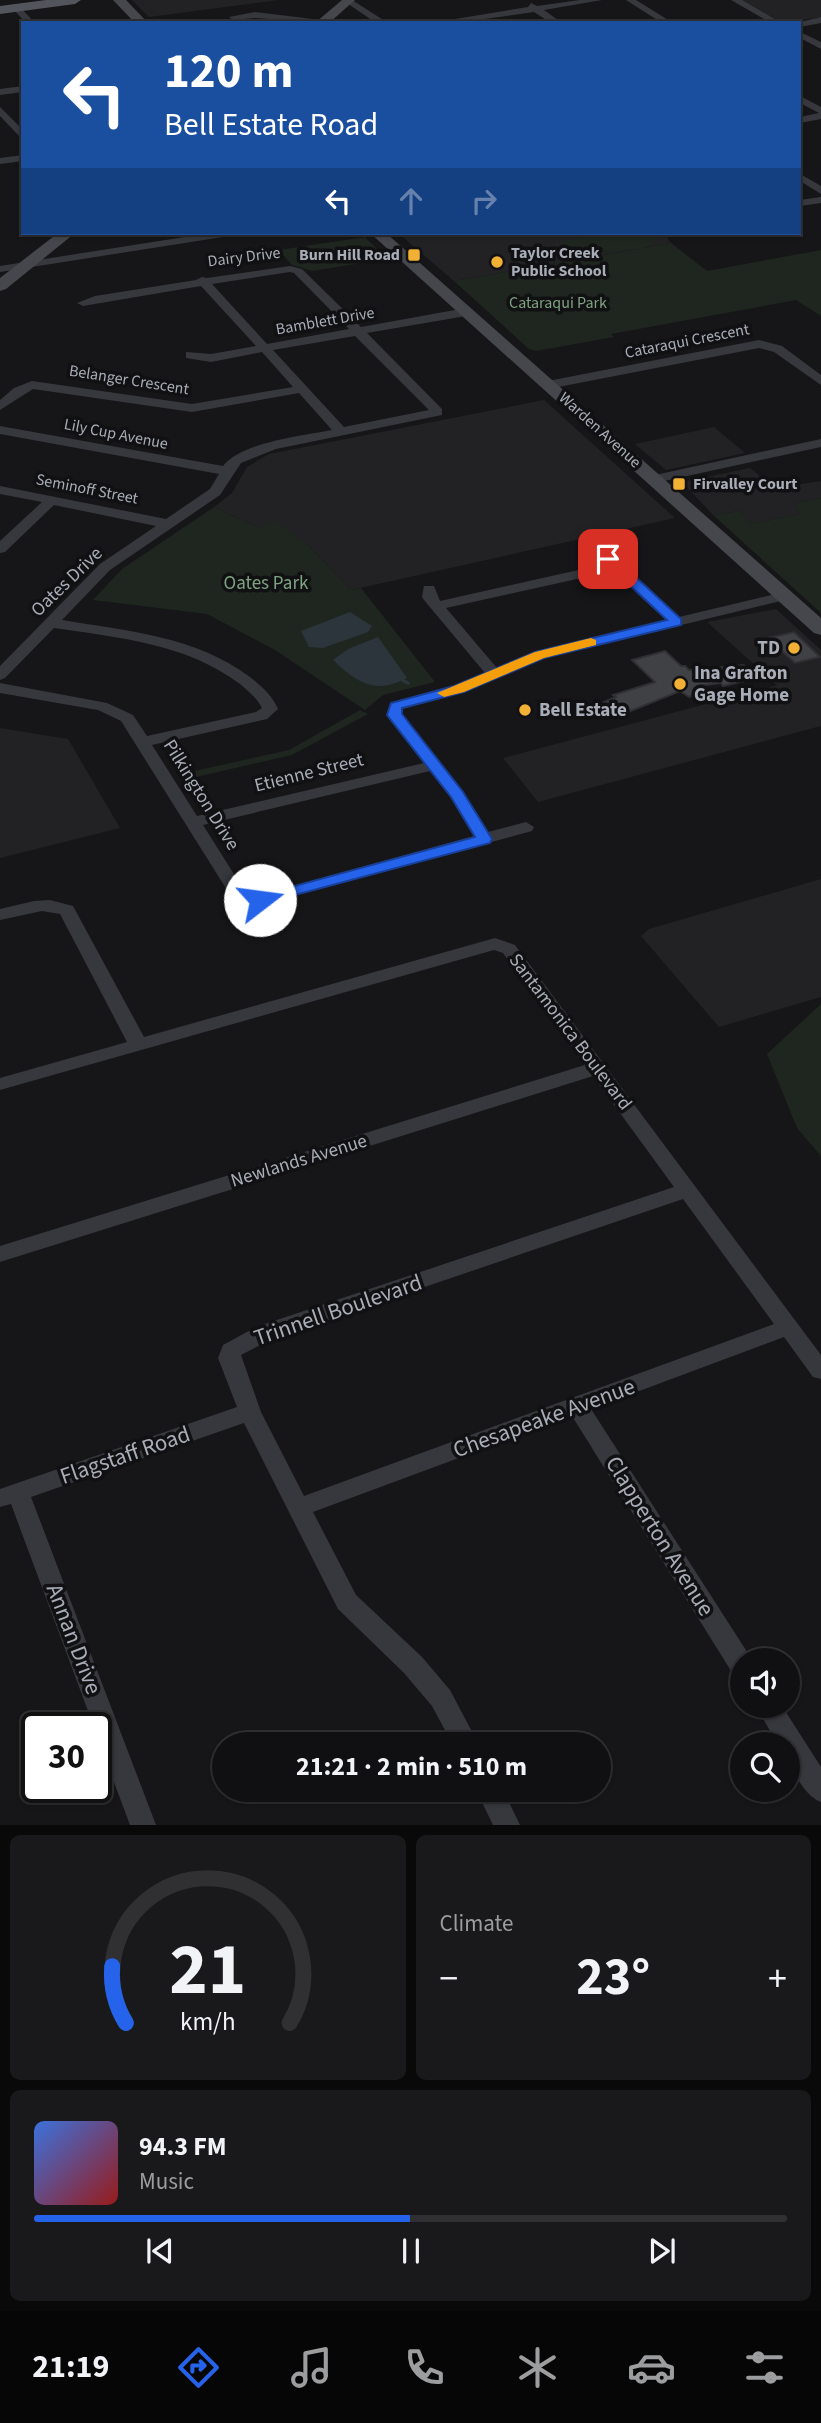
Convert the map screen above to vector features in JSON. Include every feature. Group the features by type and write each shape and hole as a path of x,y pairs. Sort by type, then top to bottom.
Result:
{"main road":[{"path":"0,10 75,0"},
{"path":"117,0 140,21"},
{"path":"323,21 349,0"},
{"path":"0,286 65,235"},
{"name":"Warden Avenue","path":"379,235 821,629"}],"street":[{"path":"349,0 357,0"},
{"path":"349,0 379,21"},
{"path":"521,0 555,21"},
{"path":"449,21 597,0"},
{"path":"630,0 666,21"},
{"path":"735,0 774,21"},
{"path":"16,8 29,21"},
{"path":"233,17 255,15 304,21"},
{"path":"801,24 821,20"},
{"path":"801,36 821,46"},
{"path":"0,92 21,89"},
{"path":"801,100 821,114"},
{"path":"0,110 21,135"},
{"path":"801,120 821,114"},
{"path":"0,161 21,158"},
{"path":"801,178 821,191"},
{"path":"801,204 821,200"},
{"path":"0,269 216,235"},
{"name":"Dairy Drive","path":"83,303 202,281 290,269 298,271 438,412 340,432"},
{"path":"202,281 340,432"},
{"name":"Bamblett Drive","path":"190,355 211,358 466,312"},
{"name":"Cataraqui Crescent","path":"548,385 759,344 778,349 821,382"},
{"name":"Belanger Crescent","path":"0,406 25,387 32,385 192,408 301,389"},
{"name":"Lily Cup Avenue","path":"0,430 227,471"},
{"path":"227,471 236,460 261,449 340,432"},
{"path":"655,479 821,443"},
{"name":"Oates Drive","path":"0,675 105,567 215,492 227,471"},
{"name":"Seminoff Street","path":"0,490 168,524"},
{"path":"0,549 52,500"},
{"path":"590,552 608,559 676,622"},
{"path":"436,606 616,566"},
{"path":"429,589 429,597 494,674"},
{"path":"484,839 458,796 394,715 396,706 459,689 540,655 784,596"},
{"path":"53,622 157,640 188,649 217,662 245,680 268,701 270,709 261,716 143,743"},
{"name":"Pilkington Drive","path":"0,688 102,706 127,718 238,894 247,899 260,900 526,827"},
{"name":"Etienne Street","path":"194,822 434,765"},
{"path":"0,915 41,904 55,904 67,911 138,1044"},
{"name":"Santamonica Boulevard","path":"0,1084 495,944 509,949 821,1371"},
{"name":"Newlands Avenue","path":"0,1254 598,1068"},
{"name":"Trinnell Boulevard","path":"459,1732 441,1698 413,1665 347,1602 250,1412 229,1358 231,1351 242,1343 689,1190"},
{"name":"Chesapeake Avenue","path":"300,1507 788,1327"},
{"name":"Clapperton Avenue","path":"578,1406 731,1648"},
{"name":"Flagstaff Road","path":"9,1495 250,1412"},
{"name":"Annan Drive","path":"9,1495 143,1825"},
{"path":"776,1718 821,1790"},
{"path":"495,1802 507,1825"}],"shaded area":[{"path":"132,0 279,0 149,17"},
{"path":"741,0 821,0 821,17 779,21"},
{"name":"Taylor Creek Public School","path":"400,235 665,235 671,243 454,281"},
{"path":"354,246 365,254 336,262 307,257 312,252"},
{"path":"544,400 675,518 351,590 308,545 257,527 214,507 232,493 247,467 269,454"},
{"path":"714,427 745,453 666,470 635,444"},
{"path":"750,468 775,488 821,481 821,498 794,503 802,514 750,524 740,511 713,515 682,482"},
{"path":"776,609 821,650 821,726 538,802 503,758 777,685 707,622"},
{"path":"350,612 372,626 368,632 323,648 309,647 301,631"},
{"path":"378,637 407,678 385,686 367,684 350,675 333,660 348,649"},
{"path":"0,728 68,739 120,828 0,858"},
{"path":"821,879 821,997 719,1027 641,936 649,929"}],"green space":[{"name":"Cataraqui Park","path":"602,235 661,235 643,248 671,243 707,271 821,250 821,316 796,300 611,334 614,337 536,351 529,349 454,281 638,249 616,252 567,250 559,241"},
{"path":"365,237 387,259 312,271 292,265 279,250"},
{"path":"821,498 821,613 713,515 740,511 750,524 801,514 794,503"},
{"name":"Oates Park","path":"214,507 257,527 275,521 308,545 351,590 361,588 435,682 383,695 365,710 275,650 207,614 93,600 122,569"},
{"path":"360,710 368,714 292,755 183,780 181,774 289,750"},
{"path":"821,1004 821,1156 797,1128 767,1054"}],"building":[{"name":"TD","path":"794,632 820,657 795,663 768,638"},
{"name":"Ina Grafton Gage Home","path":"665,651 689,670 744,665 752,679 723,686 721,683 697,686 702,693 689,697 680,691 618,716 608,708 611,707 604,702 616,697 613,695 655,682 632,660"}],"waterway":[{"path":"402,680 408,683"}],"slow traffic":[{"path":"444,693 540,655 591,643"}],"place":[{"name":"Burn Hill Road","path":"414,255"},
{"name":"Taylor Creek Public School","path":"497,262"},
{"name":"Firvalley Court","path":"679,484"},
{"name":"TD","path":"794,648"},
{"name":"Ina Grafton Gage Home","path":"680,684"},
{"name":"Bell Estate","path":"525,710"}],"route":[{"path":"260,900 484,839 458,796 394,715 396,706 459,689 540,655 676,622 608,559"}]}
